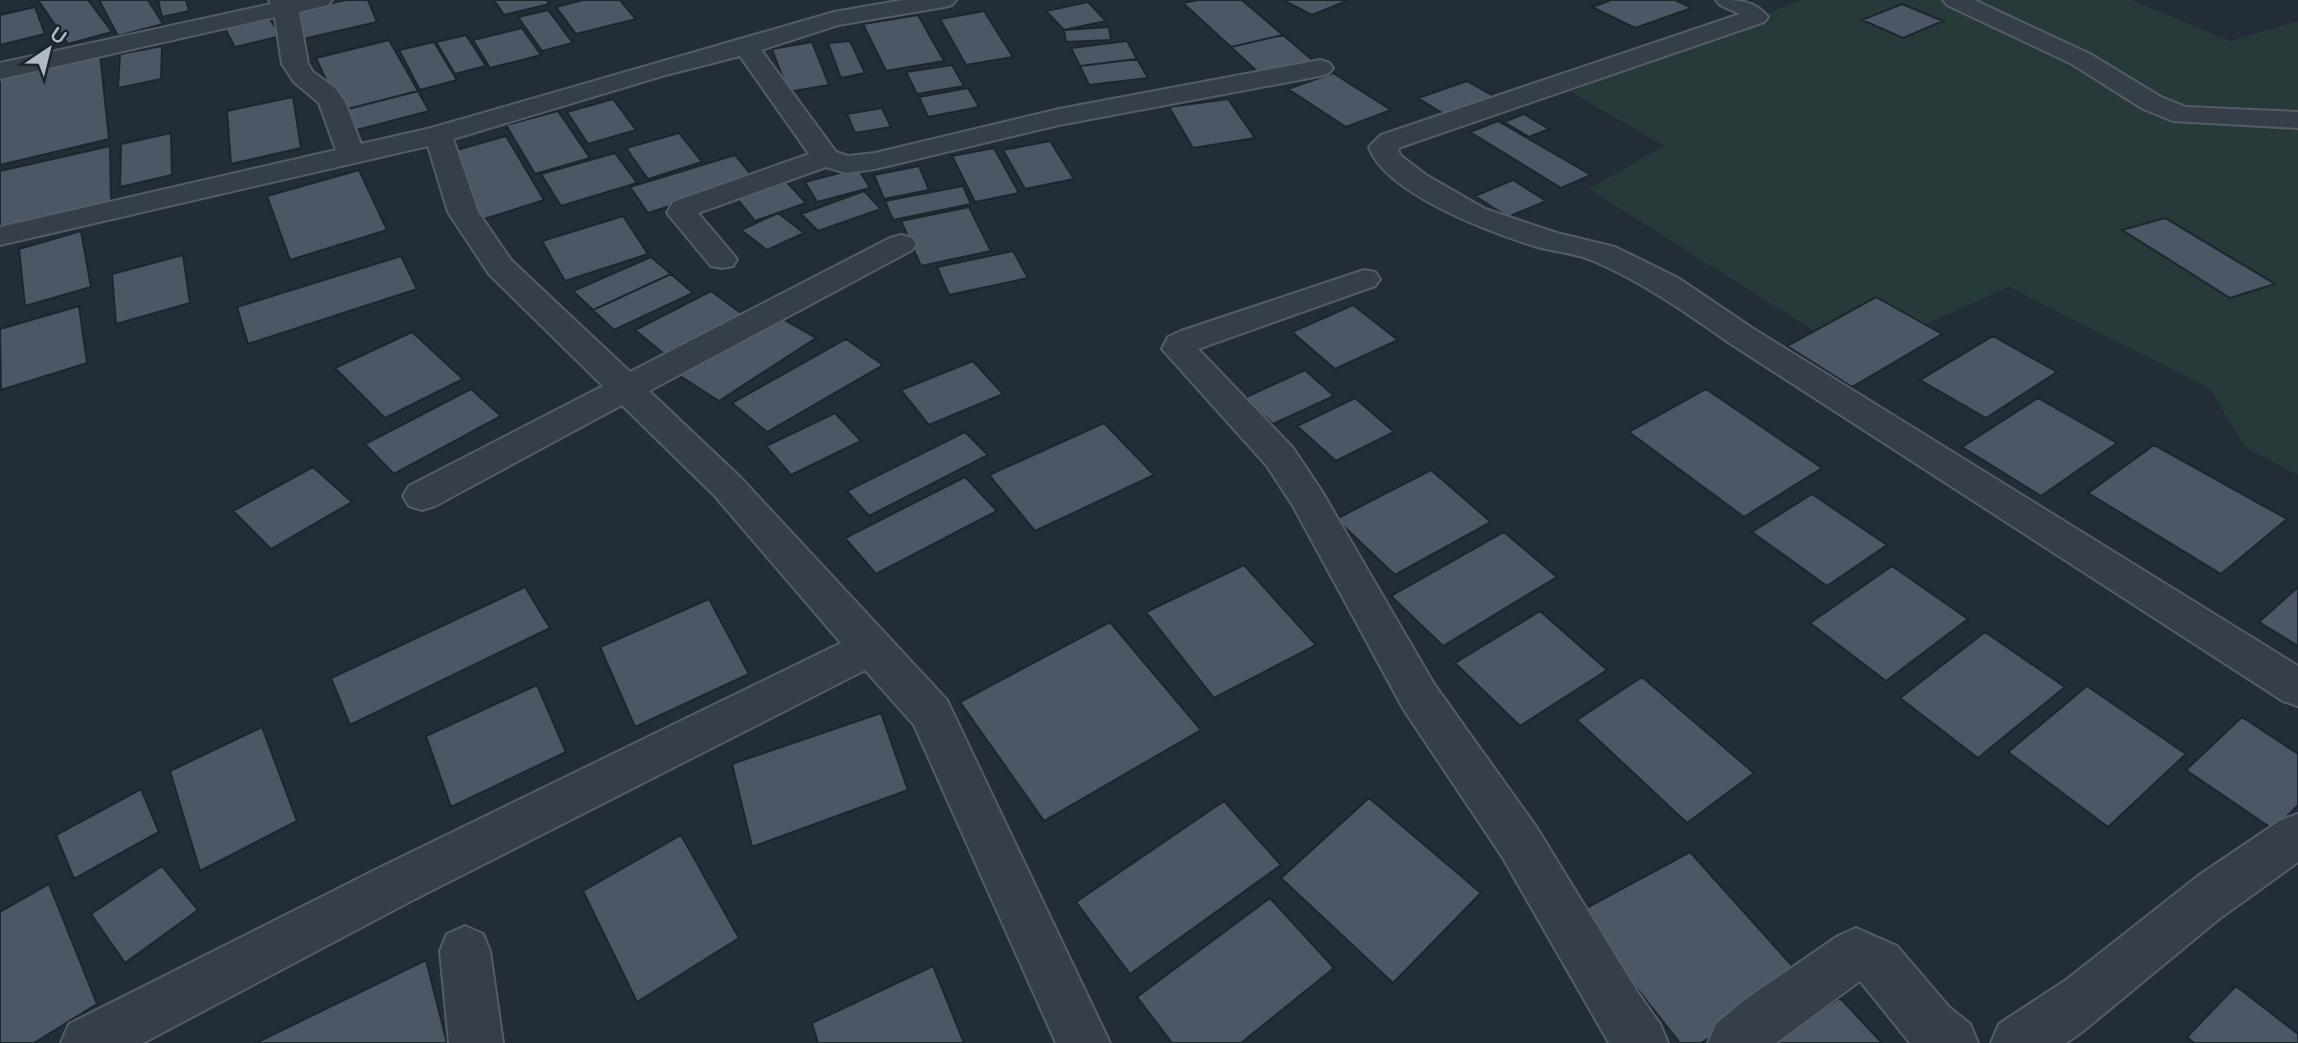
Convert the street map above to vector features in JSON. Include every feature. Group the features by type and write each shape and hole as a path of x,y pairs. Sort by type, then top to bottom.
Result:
{"street":[{"path":"0,71 284,4 320,0"},
{"path":"0,236 438,135 653,71 746,47 826,10 944,0"},
{"path":"1728,0 1752,11 1756,17 1391,141 1383,147 1387,159 1416,181 1475,215 1547,240 1604,254 1667,285 1752,342 2298,688"},
{"path":"1955,0 2081,60 2166,110 2182,115 2298,120"},
{"path":"284,4 295,64 303,77 326,94 332,102 351,154"},
{"path":"746,47 826,158 846,165 875,161 1028,124 1320,68"},
{"path":"438,135 463,212 500,267 727,486 931,713 1083,1043"},
{"path":"722,259 682,213 683,208 826,158"},
{"path":"422,496 901,244"},
{"path":"1364,279 1192,338 1180,344 1180,349 1280,457 1419,697 1520,843 1619,1012 1641,1043"},
{"path":"88,1043 396,884 870,648"},
{"path":"2018,1043 2106,982 2190,912 2298,835"},
{"path":"465,951 475,1043"},
{"path":"1735,1043 1765,1018 1856,953 1879,964 1930,1026 1951,1043"}],"green space":[{"path":"1801,0 2132,0 2230,41 2298,21 2298,475 2245,447 2210,389 2009,287 1854,356 1589,189 1664,146 1571,92"}],"building":[{"path":"38,0 88,0 112,32 68,44"},
{"path":"99,0 148,0 163,24 118,36"},
{"path":"158,0 186,0 189,11 162,17"},
{"path":"346,0 368,0 377,22 299,40 290,12"},
{"path":"494,0 547,0 549,4 504,15"},
{"path":"583,0 620,0 636,19 576,34 556,7"},
{"path":"1198,0 1242,0 1283,35 1231,47 1183,3"},
{"path":"1283,0 1349,0 1312,15"},
{"path":"1611,0 1675,0 1692,8 1635,28 1592,7"},
{"path":"1088,2 1106,21 1064,30 1046,11"},
{"path":"1902,4 1943,21 1903,38 1862,20"},
{"path":"35,7 45,34 0,45 0,15"},
{"path":"548,10 573,43 542,51 518,17"},
{"path":"984,11 1013,57 966,65 940,19"},
{"path":"918,15 944,61 886,71 863,24"},
{"path":"268,16 281,36 235,47 224,27"},
{"path":"1109,27 1111,40 1066,42 1064,30"},
{"path":"522,28 541,55 490,68 473,40"},
{"path":"466,35 486,66 455,74 436,42"},
{"path":"1283,35 1317,64 1262,76 1231,47"},
{"path":"389,40 418,91 340,111 316,58"},
{"path":"850,41 865,73 841,78 828,43"},
{"path":"1127,41 1137,59 1080,66 1071,48"},
{"path":"434,42 457,80 420,90 399,50"},
{"path":"812,42 829,85 788,92 772,49"},
{"path":"162,46 161,79 118,88 120,54"},
{"path":"100,54 109,139 0,165 0,76"},
{"path":"1137,59 1148,78 1089,85 1080,66"},
{"path":"952,65 964,86 917,94 906,72"},
{"path":"1333,73 1391,110 1346,127 1288,89"},
{"path":"1467,81 1495,97 1447,116 1418,98"},
{"path":"968,88 979,107 928,117 919,97"},
{"path":"418,91 429,111 349,132 340,111"},
{"path":"293,97 301,148 231,164 227,111"},
{"path":"613,99 636,130 588,144 567,112"},
{"path":"1228,99 1255,138 1193,148 1169,107"},
{"path":"882,108 891,127 855,133 847,114"},
{"path":"558,111 590,158 535,174 506,125"},
{"path":"1524,114 1549,129 1529,137 1504,122"},
{"path":"1498,121 1591,175 1561,188 1470,132"},
{"path":"171,133 172,175 120,187 121,144"},
{"path":"679,133 702,162 648,179 626,148"},
{"path":"506,136 544,200 481,220 446,153"},
{"path":"1050,141 1074,179 1025,189 1003,150"},
{"path":"110,146 111,204 0,230 0,171"},
{"path":"994,148 1019,193 975,202 952,156"},
{"path":"615,153 637,183 561,206 541,174"},
{"path":"735,155 755,179 648,213 630,187"},
{"path":"919,166 929,190 884,199 874,175"},
{"path":"858,168 870,188 817,202 805,182"},
{"path":"359,170 387,230 290,260 267,196"},
{"path":"785,180 806,203 755,221 735,196"},
{"path":"1513,180 1546,201 1508,217 1475,196"},
{"path":"963,186 971,204 893,220 885,201"},
{"path":"864,191 881,209 818,231 801,214"},
{"path":"969,207 991,251 921,266 901,221"},
{"path":"778,213 804,233 767,250 741,230"},
{"path":"623,216 648,254 565,281 542,241"},
{"path":"2165,218 2275,284 2230,298 2122,230"},
{"path":"81,231 91,287 25,306 19,249"},
{"path":"1013,251 1028,278 949,295 937,267"},
{"path":"183,255 190,303 116,324 112,274"},
{"path":"401,256 417,289 248,344 237,307"},
{"path":"651,257 671,274 593,310 573,291"},
{"path":"671,274 693,293 614,330 593,310"},
{"path":"711,291 752,321 675,363 635,330"},
{"path":"1876,297 1942,334 1852,387 1787,346"},
{"path":"1353,305 1398,340 1335,369 1292,332"},
{"path":"79,306 87,363 1,390 0,329"},
{"path":"774,314 816,338 719,401 677,374"},
{"path":"412,332 463,379 385,418 335,368"},
{"path":"1993,336 2057,372 1986,418 1920,380"},
{"path":"846,339 883,365 767,432 732,403"},
{"path":"973,361 1003,394 929,425 901,390"},
{"path":"1305,370 1334,396 1273,424 1244,398"},
{"path":"471,389 501,416 394,474 365,444"},
{"path":"1706,389 1822,468 1744,517 1629,432"},
{"path":"1355,398 1394,432 1336,461 1297,426"},
{"path":"2038,398 2117,443 2041,496 1962,447"},
{"path":"835,413 861,441 791,475 766,446"},
{"path":"1104,423 1154,475 1035,531 989,475"},
{"path":"965,432 988,455 869,516 847,491"},
{"path":"2154,445 2287,519 2221,574 2088,493"},
{"path":"313,467 352,502 271,549 233,511"},
{"path":"1431,470 1491,522 1395,575 1336,519"},
{"path":"965,477 997,511 876,574 845,538"},
{"path":"1812,494 1887,545 1827,586 1752,532"},
{"path":"1504,532 1557,577 1443,646 1391,596"},
{"path":"1244,565 1316,645 1214,698 1146,612"},
{"path":"1892,566 1968,619 1886,681 1810,623"},
{"path":"525,587 550,628 350,725 331,678"},
{"path":"2298,587 2298,646 2259,622"},
{"path":"709,599 749,674 635,727 600,647"},
{"path":"1540,611 1607,670 1520,726 1455,663"},
{"path":"1110,622 1201,730 1044,821 960,702"},
{"path":"1985,632 2065,687 1978,758 1900,698"},
{"path":"1642,677 1754,773 1687,823 1577,720"},
{"path":"537,685 566,752 451,807 426,736"},
{"path":"2087,686 2186,754 2108,827 2008,752"},
{"path":"881,713 908,790 752,847 732,764"},
{"path":"2242,717 2298,754 2298,805 2274,830 2186,770"},
{"path":"262,727 297,821 200,871 170,771"},
{"path":"141,789 159,832 74,879 56,835"},
{"path":"1369,798 1481,893 1393,983 1281,878"},
{"path":"1224,801 1281,865 1130,974 1076,902"},
{"path":"681,835 739,938 637,1002 583,891"},
{"path":"1690,852 1804,979 1701,1043 1680,1043 1577,913"},
{"path":"162,866 198,910 125,963 91,914"},
{"path":"49,884 97,1004 34,1043 0,1043 0,912"},
{"path":"1270,898 1334,968 1241,1043 1172,1043 1137,997"},
{"path":"426,960 447,1043 256,1043"},
{"path":"933,966 964,1043 818,1043 812,1023"},
{"path":"2236,986 2298,1034 2298,1043 2194,1043 2187,1037"},
{"path":"1840,998 1882,1043 1772,1043"}]}
